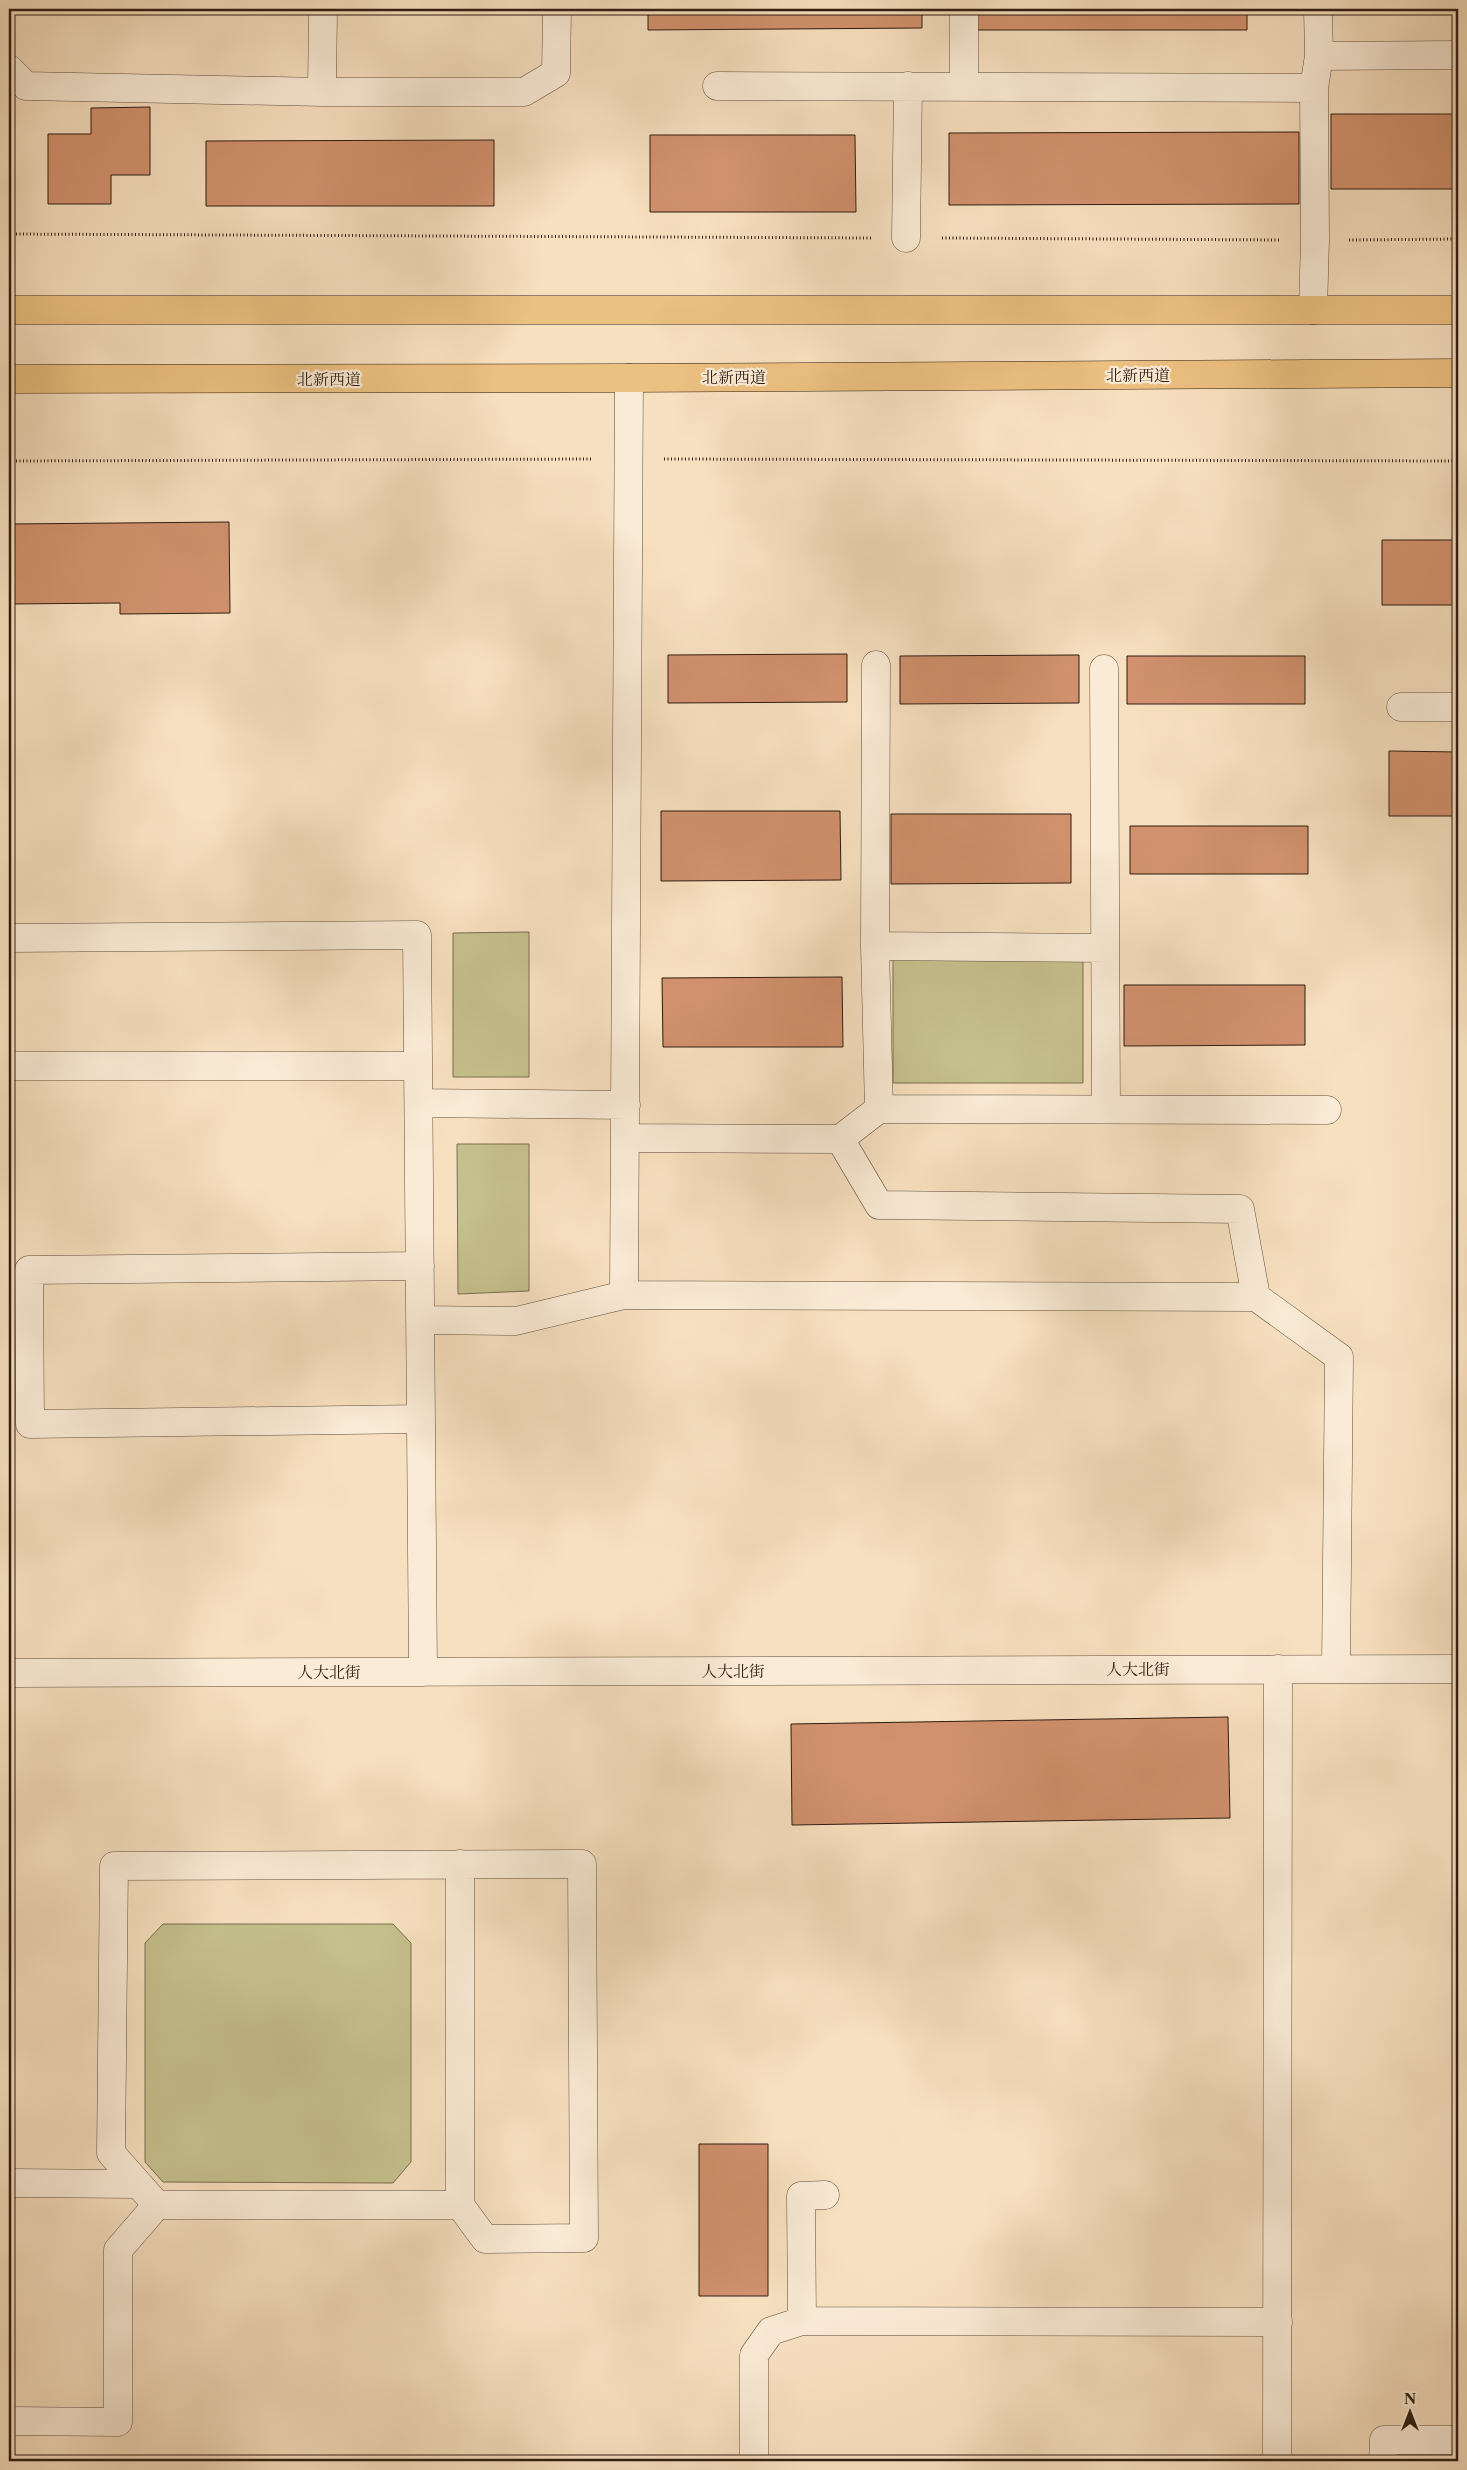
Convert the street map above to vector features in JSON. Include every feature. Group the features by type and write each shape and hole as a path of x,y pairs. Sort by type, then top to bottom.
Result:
{"main road":[{"path":"9,310 1458,310"},
{"name":"北新西道","path":"9,379 629,378 1458,372"}],"street":[{"path":"322,92 323,9"},
{"path":"9,69 26,86 322,92 524,92 556,73 557,9"},
{"path":"964,9 964,86"},
{"path":"1313,310 1315,240 1314,88 1319,56 1318,9"},
{"path":"1319,56 1458,55"},
{"path":"717,86 1314,88"},
{"path":"906,238 908,86"},
{"path":"624,1295 629,378"},
{"path":"876,664 875,946 879,1109"},
{"path":"1104,669 1106,1109"},
{"path":"1401,707 1458,707"},
{"path":"9,938 417,935 424,1672"},
{"path":"875,946 1105,948"},
{"path":"9,1066 418,1066"},
{"path":"419,1103 626,1105"},
{"path":"626,1138 840,1139 879,1109 1327,1110"},
{"path":"840,1139 879,1205 1240,1208 1256,1298"},
{"path":"420,1266 29,1270 30,1424 421,1420"},
{"path":"420,1320 516,1321 624,1295 1256,1298 1339,1357 1336,1669"},
{"path":"1277,2461 1278,2322 1268,2196 1278,1669"},
{"name":"人大北街","path":"9,1673 1458,1669"},
{"path":"460,1864 460,2205 485,2239 584,2238 582,1864 460,1864 114,1866 111,2153 157,2205 460,2205"},
{"path":"9,2183 138,2184"},
{"path":"802,2321 801,2196 825,2195"},
{"path":"9,2422 118,2422 118,2250 157,2205"},
{"path":"754,2461 754,2355 771,2332 802,2321 1278,2322"},
{"path":"1384,2461 1384,2440 1458,2440"}],"path":[{"path":"9,234 1458,239"},
{"path":"9,461 628,459 1458,461"}],"shaded area":[{"path":"529,932 529,1077 453,1077 453,933"},
{"path":"893,959 1083,959 1083,1083 893,1083"},
{"path":"457,1144 529,1144 529,1291 458,1294"},
{"path":"163,1924 393,1924 411,1943 411,2162 393,2183 163,2182 145,2162 145,1943"}],"building":[{"path":"648,9 922,9 922,28 648,30"},
{"path":"973,9 1247,9 1247,30 973,30"},
{"path":"150,107 150,175 111,175 111,204 48,204 48,134 91,134 91,108"},
{"path":"1331,114 1458,114 1458,189 1331,189"},
{"path":"1299,132 1299,204 949,205 949,133"},
{"path":"650,135 855,135 856,212 650,212"},
{"path":"494,140 494,206 206,206 206,141"},
{"path":"229,522 230,613 120,614 120,603 9,604 9,524"},
{"path":"1382,540 1458,540 1458,605 1382,605"},
{"path":"847,654 847,702 668,703 668,655"},
{"path":"1079,655 1079,703 900,704 900,656"},
{"path":"1127,656 1305,656 1305,704 1127,704"},
{"path":"1389,751 1458,752 1458,816 1389,816"},
{"path":"661,811 840,811 841,880 661,881"},
{"path":"891,814 1071,814 1071,883 891,884"},
{"path":"1130,826 1308,826 1308,874 1130,874"},
{"path":"842,977 843,1047 663,1047 662,978"},
{"path":"1124,985 1305,985 1305,1045 1124,1046"},
{"path":"1228,1717 1230,1818 792,1825 791,1724"},
{"path":"699,2144 768,2144 768,2296 699,2296"}]}
